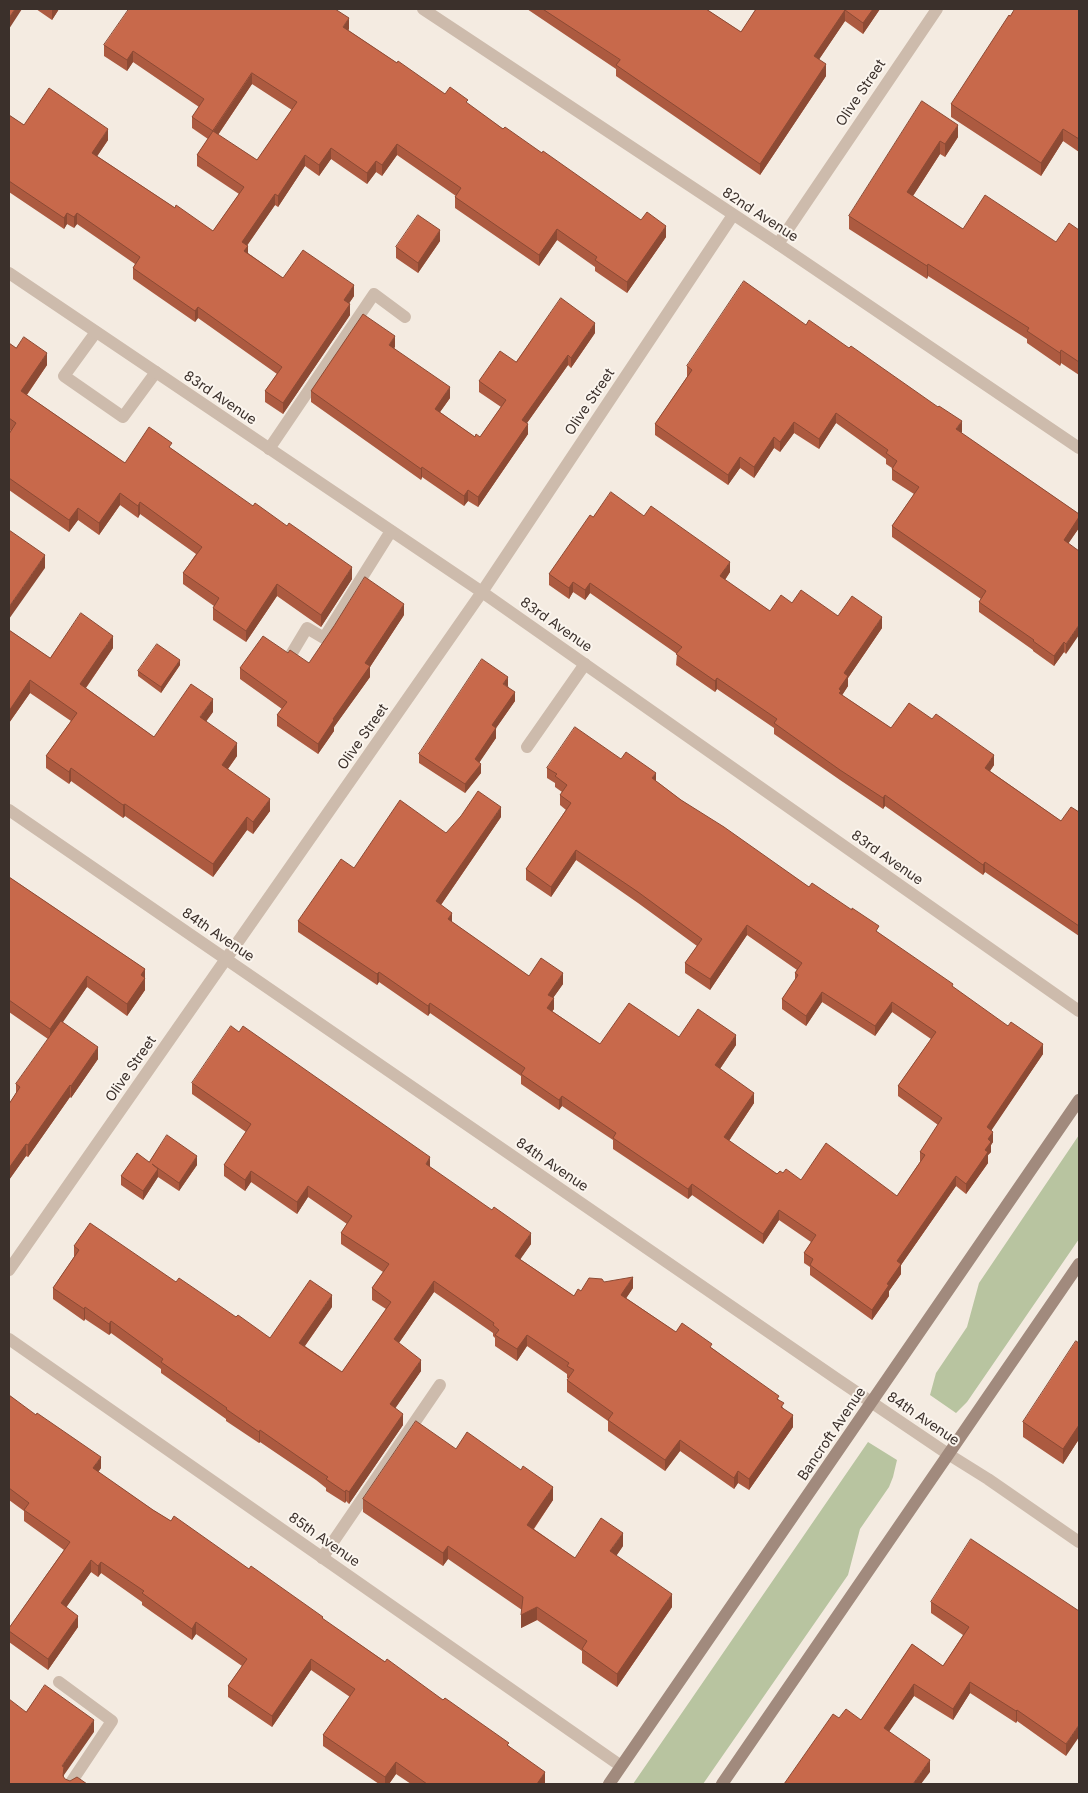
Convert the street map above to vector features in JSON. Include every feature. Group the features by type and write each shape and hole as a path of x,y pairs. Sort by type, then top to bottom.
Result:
{"main road":[{"name":"Bancroft Avenue","path":"609,1784 1079,1100"},
{"path":"722,1784 1079,1264"}],"street":[{"name":"82nd Avenue","path":"423,9 778,244 1079,448"},
{"name":"Olive Street","path":"778,244 937,9"},
{"name":"Olive Street","path":"9,1270 482,592 732,215"},
{"name":"83rd Avenue","path":"9,273 482,592 1079,1011"},
{"path":"269,449 374,294 405,317"},
{"path":"96,332 64,376 123,417 156,372"},
{"path":"292,653 307,628 324,638 391,531"},
{"path":"527,747 585,664"},
{"name":"84th Avenue","path":"9,810 871,1402 1079,1542"},
{"name":"85th Avenue","path":"9,1339 622,1766"},
{"path":"322,1558 440,1385"},
{"path":"59,1682 112,1721 70,1784"}],"green space":[{"path":"1079,1135 1079,1239 967,1402 956,1413 930,1395 936,1373 967,1327 979,1283"},
{"path":"868,1442 897,1460 889,1487 860,1529 848,1575 703,1784 633,1784"}],"building":[{"path":"9,9 15,9 9,18"},
{"path":"129,9 335,9 349,18 343,27 397,63 398,61 445,94 450,87 468,100 466,102 503,129 505,127 542,153 543,151 641,220 647,212 666,226 627,282 595,260 597,257 557,229 539,255 455,197 461,188 397,144 382,165 376,161 367,173 331,148 319,165 305,155 278,196 275,194 242,242 248,246 244,251 283,278 303,250 354,285 344,300 350,304 283,403 265,391 282,367 198,307 195,311 133,268 140,257 77,213 74,217 67,213 64,218 9,181 9,115 24,125 49,88 108,129 92,153 175,208 176,205 213,231 244,187 197,155 213,131 192,117 204,99 133,51 127,60 104,45","holes":["252,73 297,102 257,160 213,131"]},
{"path":"543,9 706,9 741,32 756,9 873,9 863,23 845,10 814,56 826,64 760,164 616,65 620,60"},
{"path":"1015,9 1079,9 1079,139 1063,129 1041,163 951,104 1009,15"},
{"path":"922,101 958,125 945,144 940,141 907,192 963,229 985,195 1056,242 1069,223 1079,230 1079,362 1061,350 1060,353 1027,331 1029,328 849,216"},
{"path":"418,215 440,230 418,263 396,247"},
{"path":"744,281 806,325 809,320 849,348 851,346 938,407 962,421 956,429 1079,514 1064,540 1079,551 1079,625 1066,644 1064,642 1054,656 979,602 986,591 892,526 919,487 892,469 897,461 886,453 888,450 836,413 819,439 794,422 780,442 774,437 754,467 740,457 728,475 655,424 692,370 687,366"},
{"path":"561,298 595,323 571,358 568,355 522,420 528,424 478,497 468,490 464,496 422,467 421,469 311,391 363,314 395,336 389,345 450,387 435,409 475,437 476,434 480,437 506,400 479,381 500,351 516,362"},
{"path":"24,337 47,353 21,391 125,463 149,427 172,443 169,447 253,506 255,503 287,526 289,523 352,567 321,615 277,584 246,631 213,608 219,598 183,573 202,547 140,502 138,506 120,493 99,523 78,508 69,520 9,478 9,434 16,423 9,418 9,343 16,348"},
{"path":"611,492 644,516 651,506 730,562 720,576 770,611 781,595 792,603 801,590 838,616 852,596 882,617 844,673 848,676 839,689 841,691 839,693 891,728 909,703 932,719 936,714 994,755 985,768 1061,821 1071,807 1079,812 1079,926 985,862 983,865 885,795 883,798 840,770 774,723 777,719 717,678 715,681 676,654 682,647 590,583 585,590 573,582 569,588 549,574 590,515 593,517"},
{"path":"9,530 45,555 9,607"},
{"path":"365,577 404,604 365,663 370,666 318,744 277,715 287,702 240,668 263,636 288,653 290,650 309,663"},
{"path":"81,613 113,636 80,684 154,737 191,684 213,699 200,717 237,743 222,765 270,799 253,822 247,817 213,864 125,804 123,805 71,768 69,772 46,756 77,713 30,680 9,711 9,630 50,658"},
{"path":"157,644 180,660 161,687 138,671"},
{"path":"482,659 508,677 503,684 515,692 492,725 496,728 475,759 481,764 465,784 419,754"},
{"path":"575,727 621,759 626,752 656,773 652,778 681,800 724,827 809,887 812,883 879,926 876,931 953,984 952,986 1008,1026 1011,1022 1043,1044 987,1127 993,1132 988,1139 991,1142 985,1150 988,1152 966,1184 956,1176 897,1261 901,1264 872,1310 810,1265 813,1259 804,1253 816,1235 779,1210 763,1234 692,1184 688,1189 613,1138 616,1133 562,1096 559,1100 521,1074 525,1068 430,1003 428,1006 379,972 377,974 298,921 341,859 354,868 400,800 446,833 461,816 478,791 501,807 436,901 452,913 448,919 529,976 541,958 563,973 548,995 554,998 547,1008 600,1044 629,1003 679,1037 698,1009 736,1035 715,1065 754,1093 724,1137 777,1174 780,1171 783,1173 786,1169 801,1180 826,1143 897,1196 925,1155 920,1152 942,1118 898,1086 936,1032 892,1002 875,1026 822,992 806,1016 782,999 798,975 795,973 802,963 747,925 710,979 685,963 702,939 576,850 551,887 526,869 571,803 560,795 567,785 555,776 557,774 547,768"},
{"path":"9,877 145,969 141,975 145,978 127,1004 87,976 50,1029 9,1000"},
{"path":"61,1021 98,1047 28,1145 26,1144 9,1168 9,1104 20,1087 16,1084"},
{"path":"231,1026 239,1032 243,1026 430,1157 426,1164 492,1210 494,1207 531,1233 515,1256 574,1296 578,1289 581,1291 589,1278 602,1279 604,1282 633,1277 621,1295 676,1332 682,1323 712,1344 710,1347 779,1396 777,1399 784,1403 781,1407 793,1415 749,1479 738,1471 734,1478 680,1440 665,1460 608,1420 613,1413 567,1380 574,1370 567,1366 569,1363 527,1335 517,1349 495,1335 499,1330 493,1325 494,1323 434,1281 394,1339 421,1360 390,1404 403,1414 349,1492 346,1490 345,1492 326,1479 328,1477 260,1430 259,1432 161,1362 163,1359 111,1321 109,1324 53,1288 79,1250 74,1246 90,1223 176,1282 179,1278 236,1317 238,1315 270,1338 310,1280 332,1295 299,1343 342,1372 391,1302 372,1288 389,1264 341,1233 352,1216 308,1186 297,1202 251,1171 245,1180 224,1165 251,1124 192,1083"},
{"path":"167,1135 197,1156 179,1183 152,1164 158,1169 143,1191 121,1176 137,1153 149,1162"},
{"path":"1076,1341 1079,1343 1079,1425 1063,1449 1023,1422"},
{"path":"9,1395 101,1457 93,1468 153,1510 171,1521 174,1516 249,1569 251,1566 385,1662 387,1659 443,1700 445,1698 509,1743 507,1745 545,1772 537,1784 427,1784 396,1762 385,1777 323,1735 355,1689 311,1659 272,1716 228,1686 247,1659 196,1622 192,1629 142,1593 144,1591 101,1562 98,1566 91,1560 61,1603 78,1616 48,1659 9,1631 9,1628 70,1542 24,1510 29,1503 9,1488"},
{"path":"416,1421 456,1449 467,1432 521,1470 523,1466 553,1487 527,1525 575,1558 601,1518 623,1533 610,1551 672,1594 617,1674 582,1649 587,1641 537,1607 521,1615 523,1597 448,1546 443,1553 363,1499"},
{"path":"971,1539 1079,1611 1079,1725 1066,1744 1017,1710 970,1682 953,1709 914,1684 884,1728 930,1760 913,1784 784,1784 833,1714 839,1718 846,1709 861,1720 912,1644 943,1666 969,1627 931,1602"},
{"path":"45,1685 94,1720 62,1766 64,1767 63,1776 65,1779 70,1781 77,1777 87,1784 9,1784 9,1699 26,1712"}]}
